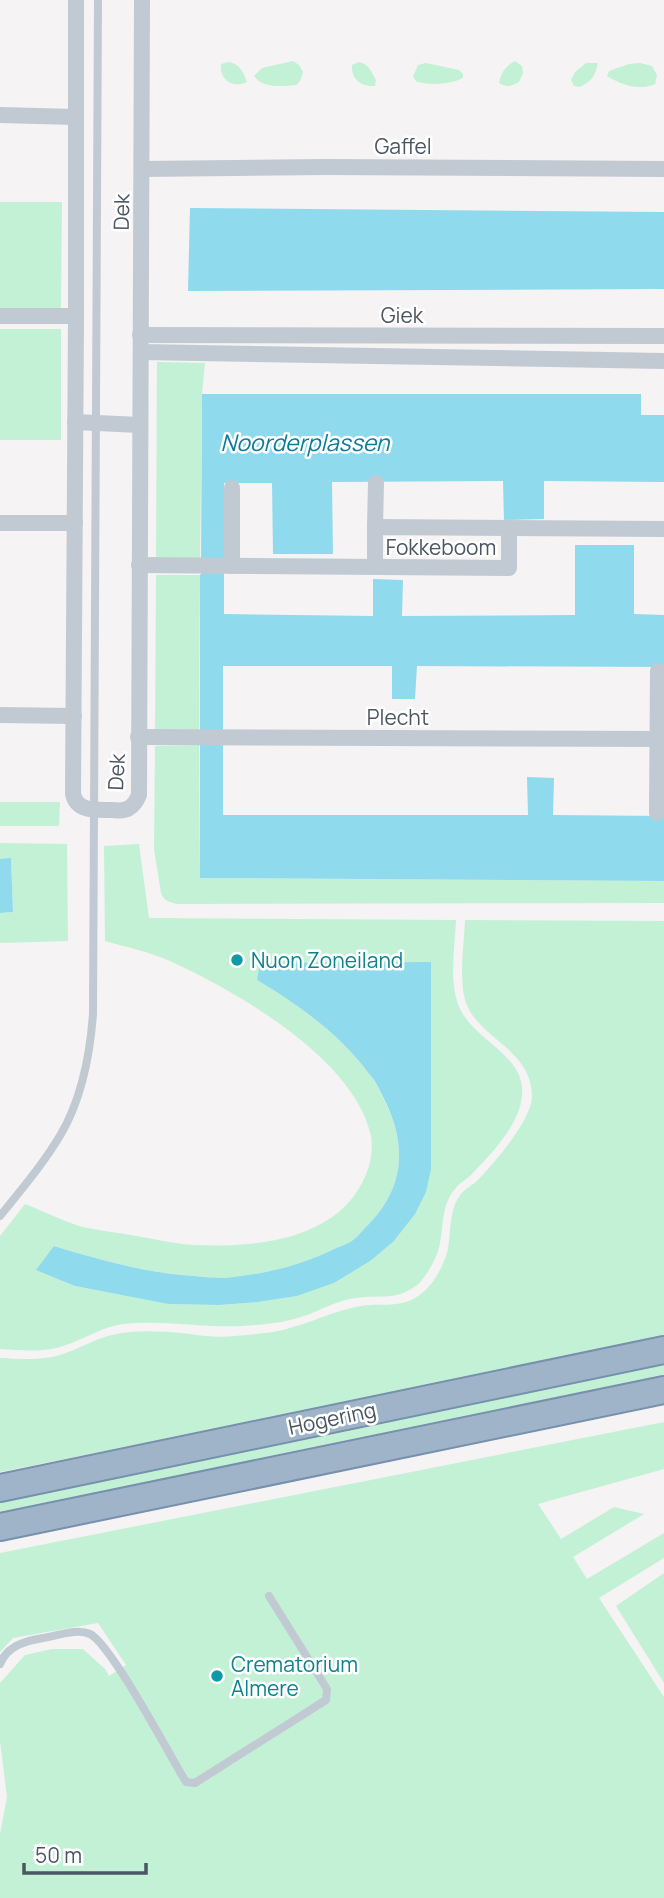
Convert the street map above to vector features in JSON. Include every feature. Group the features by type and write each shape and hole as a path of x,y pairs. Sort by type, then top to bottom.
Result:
{"highway":[{"name":"Hogering","path":"0,1488 664,1350"},
{"name":"Hogering","path":"0,1527 664,1390"}],"street":[{"name":"Dek","path":"76,0 74,800 84,808 123,811 137,800 139,794 142,0"},
{"path":"0,115 75,117"},
{"name":"Gaffel","path":"142,169 664,169"},
{"path":"0,316 76,316"},
{"name":"Giek","path":"140,344 664,336"},
{"name":"Giek","path":"140,344 664,361"},
{"path":"75,422 140,425"},
{"name":"Fokkeboom","path":"375,567 376,483"},
{"path":"229,566 232,488"},
{"path":"0,523 75,523"},
{"name":"Fokkeboom","path":"375,527 664,529"},
{"name":"Fokkeboom","path":"139,565 509,568 509,528"},
{"path":"657,813 661,738 658,671"},
{"path":"0,716 74,716"},
{"name":"Plecht","path":"138,737 661,738"}],"lane":[{"path":"0,1216 63,1132 85,1074 91,1043 97,0"},
{"path":"0,1664 3,1658 23,1641 82,1631 93,1635 110,1655 186,1782 195,1783 326,1700 327,1689 269,1596"}],"green space":[{"path":"293,61 303,72 297,85 268,85 254,76 262,68"},
{"path":"515,61 522,66 523,73 519,82 504,86 499,83 501,76"},
{"path":"229,62 239,67 247,82 236,84 224,78 221,64"},
{"path":"359,62 371,71 376,80 375,86 365,85 355,78 352,65"},
{"path":"426,63 459,70 463,78 440,84 417,82 413,77 418,65"},
{"path":"586,63 598,63 594,75 584,85 574,86 571,80 575,72"},
{"path":"640,63 652,66 657,75 655,84 631,86 607,76 609,71"},
{"path":"0,202 62,202 61,308 0,308"},
{"path":"0,329 61,329 61,440 0,440"},
{"path":"157,362 205,363 202,394 200,560 156,560"},
{"path":"156,575 200,575 199,731 155,731"},
{"path":"199,745 200,878 664,881 664,903 172,903 161,893 154,849 155,746"},
{"path":"0,802 60,802 59,826 0,826"},
{"path":"0,843 67,844 68,941 0,943 0,913 13,912 11,859 0,859"},
{"path":"139,844 149,918 456,920 453,973 458,1004 474,1028 516,1069 521,1081 522,1096 516,1118 503,1139 450,1196 444,1212 437,1254 417,1285 401,1294 349,1299 301,1317 274,1323 238,1326 123,1324 48,1350 0,1349 0,1236 25,1204 79,1226 172,1243 259,1243 302,1233 339,1212 359,1189 371,1157 372,1140 359,1104 340,1078 288,1030 197,974 154,955 105,941 104,846","holes":["430,962 431,1169 393,1242 334,1283 297,1296 219,1305 168,1304 75,1286 54,1246 141,1269 227,1278 295,1265 346,1244 357,1237 381,1210 396,1178 399,1146 390,1111 376,1084 359,1060 333,1034 304,1010 257,980"]},
{"path":"465,920 664,921 664,1340 0,1472 0,1358 48,1358 106,1336 128,1332 187,1333 221,1337 277,1331 348,1309 406,1302 421,1294 430,1285 438,1274 448,1249 452,1213 457,1200 485,1173 511,1141 525,1118 532,1097 530,1080 523,1067 514,1055 481,1025 465,1000 462,971"},
{"path":"664,1358 664,1381 0,1518 0,1498"},
{"path":"664,1422 664,1469 538,1504 561,1539 614,1507 644,1514 573,1557 587,1579 664,1533 664,1558 599,1598 664,1697 664,1898 0,1898 0,1834 7,1797 0,1741 0,1683 25,1655 52,1649 83,1649 109,1676 126,1665 98,1623 13,1638 0,1652 0,1553"},
{"path":"664,1573 664,1683 616,1606"}],"water":[{"path":"190,208 664,212 664,289 188,291"},
{"name":"Noorderplassen","path":"202,394 641,394 641,415 664,415 664,482 544,481 544,519 504,520 503,481 332,482 333,554 273,554 272,483 224,483 224,614 373,616 373,579 403,580 402,616 575,615 575,545 634,545 634,614 664,615 664,667 417,666 415,699 392,699 392,666 223,666 223,815 528,815 527,777 554,778 553,815 664,816 664,881 200,878"},
{"path":"11,858 13,912 0,913 0,859"},
{"path":"431,962 431,1169 426,1192 415,1214 393,1242 370,1261 334,1283 297,1296 219,1305 168,1304 75,1286 36,1270 54,1246 141,1269 226,1278 295,1265 349,1243 381,1210 396,1178 399,1145 390,1111 378,1086 359,1060 333,1034 304,1010 257,980 260,963"}],"place":[{"name":"Nuon Zoneiland","path":"237,960"},
{"name":"Crematorium Almere","path":"217,1676"}]}
